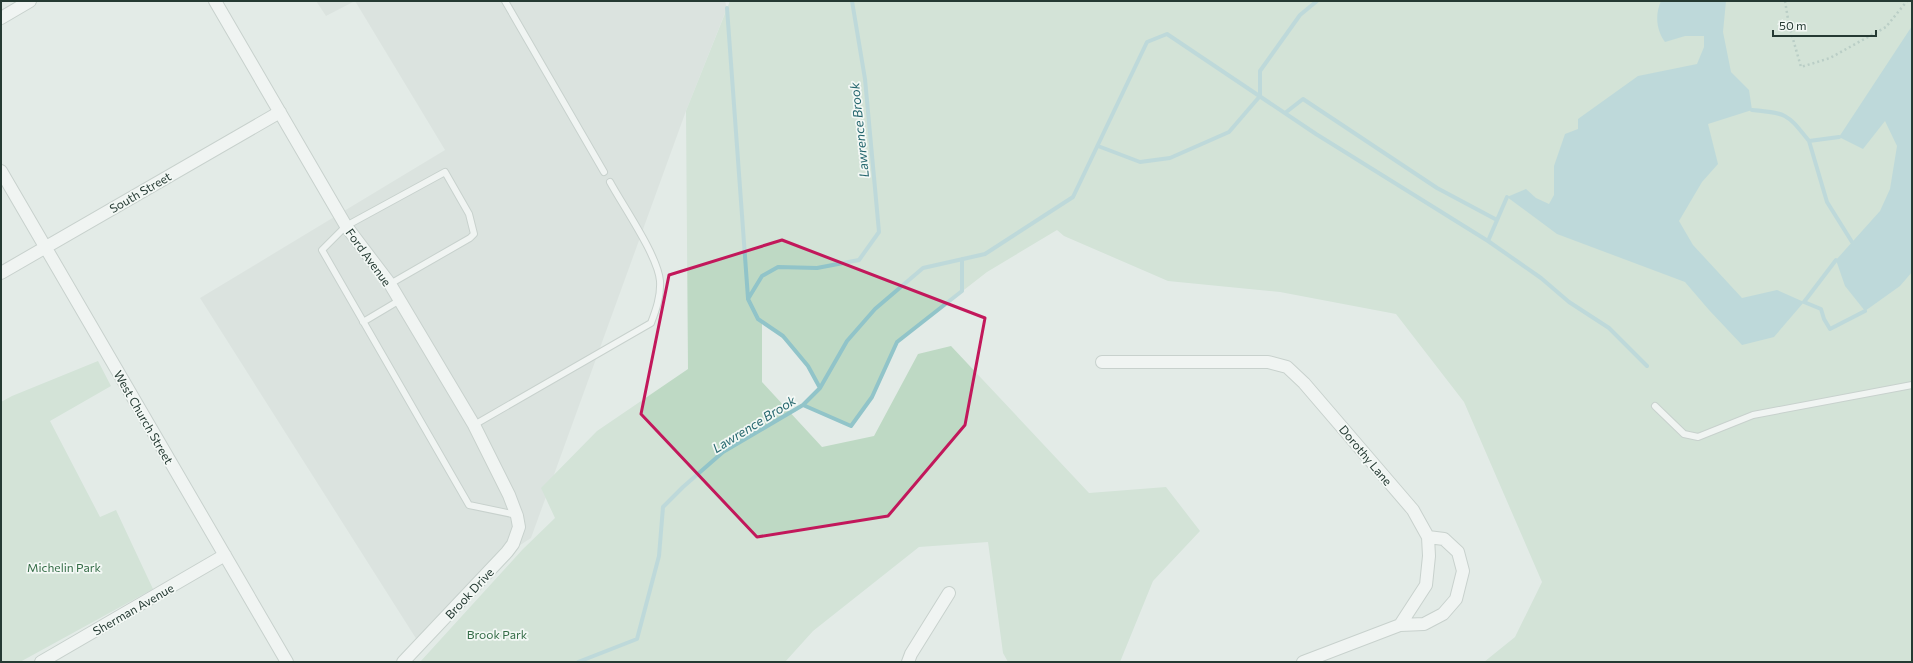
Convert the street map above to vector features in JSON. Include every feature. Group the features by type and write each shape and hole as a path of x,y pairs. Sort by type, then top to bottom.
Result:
{"street":[{"path":"1,18 30,1"},
{"name":"Ford Avenue","path":"215,1 346,226 390,284 474,425 518,516"},
{"name":"South Street","path":"1,273 280,112"},
{"name":"West Church Street","path":"1,171 287,662"},
{"name":"Dorothy Lane","path":"1102,362 1268,362 1287,367 1304,383 1413,510 1428,537 1430,556 1426,585 1400,625"},
{"name":"Brook Drive","path":"403,662 507,552 513,544 519,527 518,516"},
{"path":"1303,662 1400,625 1424,624 1443,614 1456,599 1463,571 1458,552 1444,539 1428,537"},
{"name":"Sherman Avenue","path":"41,662 225,555"},
{"path":"908,662 911,654 949,593"}],"lane":[{"path":"505,1 604,172"},
{"path":"390,284 470,238 474,234 469,214 446,172 346,226 322,250 469,505 518,516"},
{"path":"474,425 651,323 658,306 660,281 656,263 610,182"},
{"path":"363,322 400,300"},
{"path":"1656,406 1684,434 1698,437 1753,415 1912,385"}],"path":[{"path":"1785,1 1789,25 1801,67 1830,58 1886,27 1907,1"}],"highlighted area":[{"path":"782,240 985,318 965,425 888,516 757,537 641,414 669,275"}],"shaded area":[{"path":"316,1 355,1 326,16"},
{"path":"355,1 725,1 727,8 686,111 531,538 511,551 422,648 200,298 445,150"}],"green space":[{"name":"Brook Park","path":"730,1 1912,1 1912,662 1484,662 1515,637 1542,582 1464,402 1396,314 1280,292 1168,281 1064,236 1057,230 987,272 897,342 872,397 851,426 803,405 820,388 796,351 762,322 762,382 822,447 874,436 918,354 951,346 1089,493 1166,487 1200,531 1153,581 1120,662 1008,662 1003,653 988,542 919,547 813,631 785,662 420,662 523,549 555,518 541,488 597,431 688,369 686,111"},
{"name":"Michelin Park","path":"98,361 111,386 50,421 100,517 116,510 153,589 20,662 1,662 1,402 12,396"}],"water":[{"path":"1661,1 1726,1 1723,32 1731,72 1749,90 1752,110 1708,124 1718,164 1702,182 1679,221 1693,245 1742,298 1777,290 1804,302 1774,337 1742,345 1685,282 1557,234 1507,197 1526,189 1536,198 1549,204 1554,195 1554,166 1565,134 1578,129 1578,119 1638,76 1697,64 1704,47 1704,36 1685,36 1665,42 1657,22"},
{"path":"1912,26 1912,272 1900,286 1865,311 1845,286 1836,260 1880,211 1890,189 1897,146 1885,121 1863,149 1839,137"}],"waterway":[{"name":"Lawrence Brook","path":"578,662 637,639 659,556 663,507 683,487 723,452 803,405 820,388 808,366 783,336 758,319 748,299 762,276 778,267 817,268 859,260 879,232 865,79 852,1"},
{"path":"1098,146 1140,162 1170,158 1229,132 1260,96 1260,71 1300,15 1317,1"},
{"path":"727,8 748,298"},
{"path":"820,388 847,341 875,309 923,268 985,254 1073,197 1147,42 1167,34 1316,134 1488,241 1541,278 1569,302 1609,328 1647,366"},
{"path":"1285,113 1303,99 1437,188 1497,220"},
{"path":"1752,110 1773,112 1786,116 1796,125 1809,141 1839,137"},
{"path":"1809,141 1827,202 1852,242"},
{"path":"1488,241 1507,197"},
{"path":"803,405 851,426 872,397 897,342 962,291 962,259"},
{"path":"1836,260 1804,302 1821,309 1824,319 1830,329 1865,311"}]}
